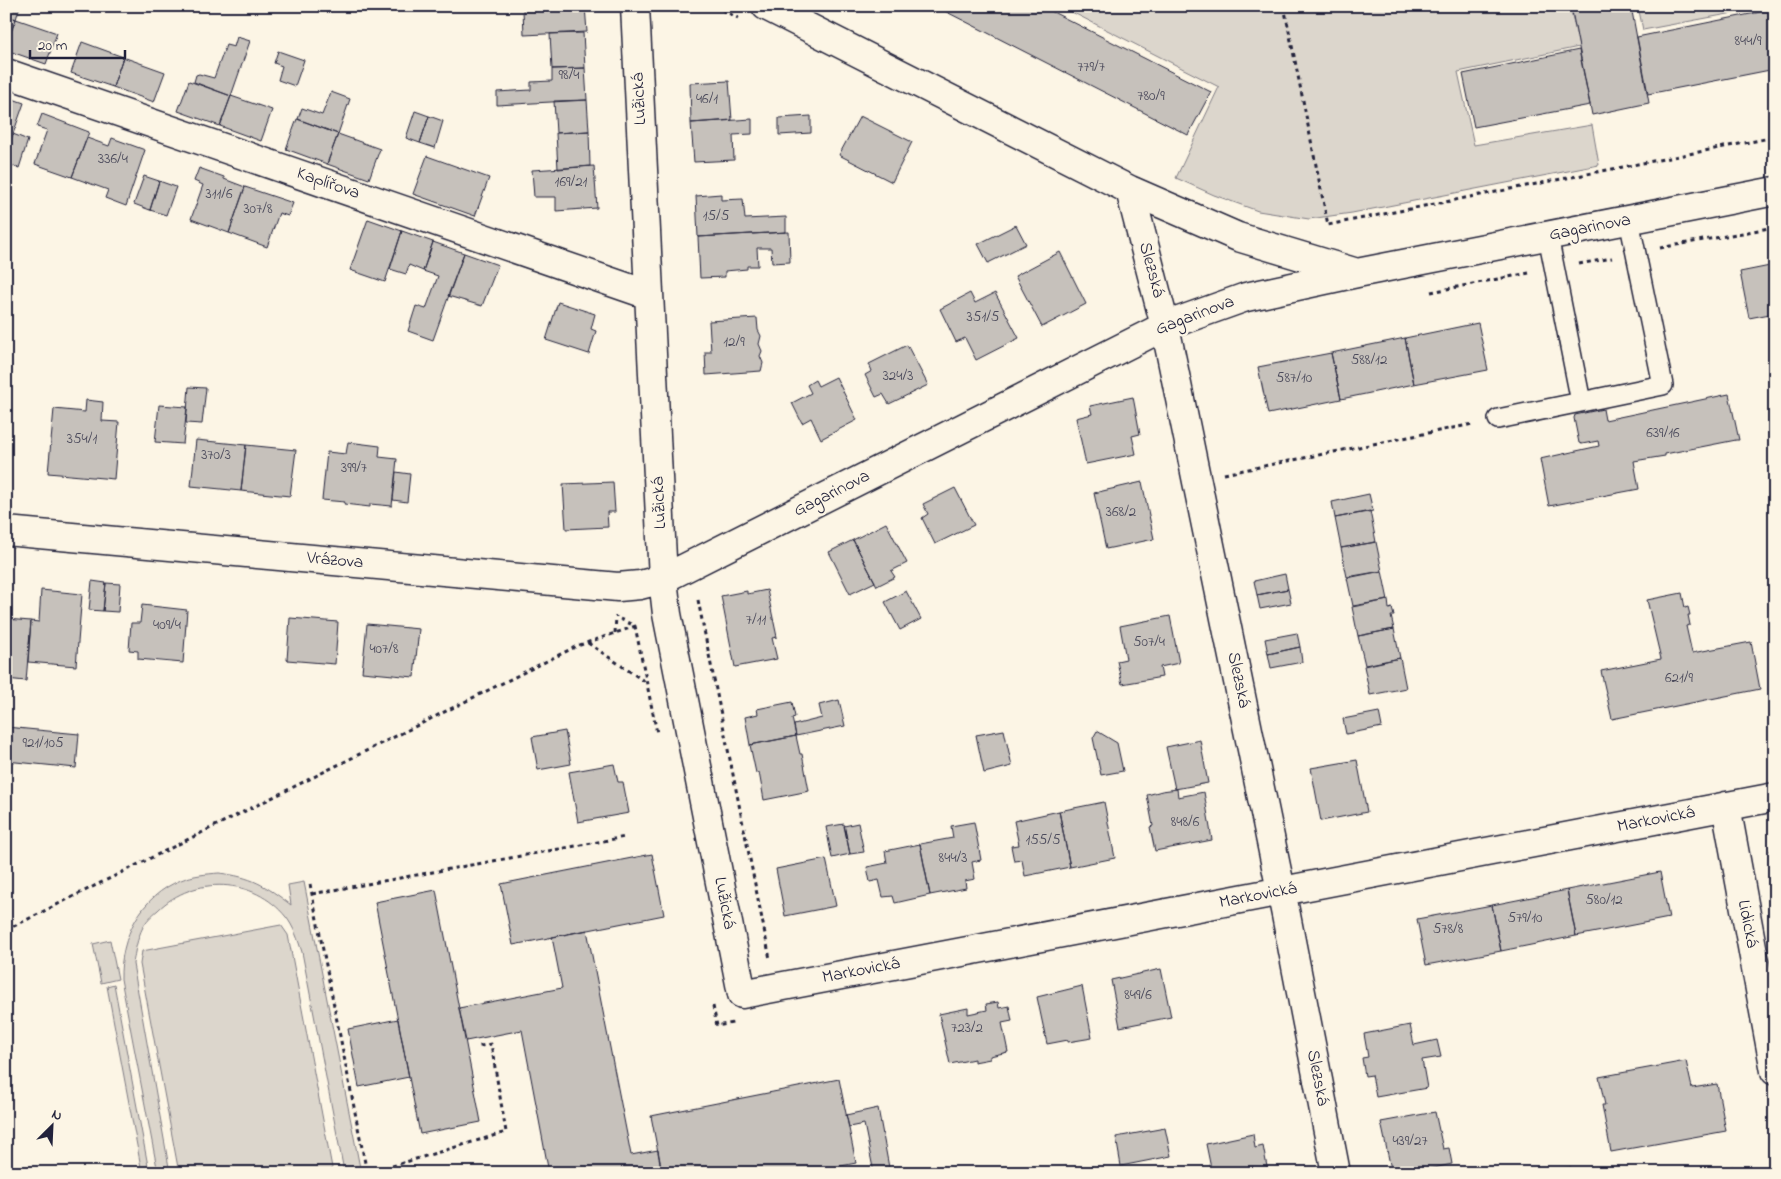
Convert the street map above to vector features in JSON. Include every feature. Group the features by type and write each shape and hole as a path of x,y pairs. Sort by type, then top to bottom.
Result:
{"street":[{"name":"Lužická","path":"636,6 663,579 667,614 742,994"},
{"path":"766,6 1130,190 1238,237 1358,273"},
{"name":"Kaplířova","path":"6,73 649,295"},
{"name":"Slezská","path":"1130,190 1165,326 1281,891 1336,1173"},
{"name":"Gagarinova","path":"663,579 1165,326 1246,297 1358,273 1775,191"},
{"name":"Vrázova","path":"6,531 618,587 640,585 663,579"},
{"name":"Markovická","path":"742,994 1775,797"},
{"name":"Lidická","path":"1726,806 1775,1071"}],"lane":[{"path":"1498,419 1663,385 1629,220"},
{"path":"1548,236 1581,402"}],"path":[{"path":"1284,6 1328,225 1775,137"},
{"path":"1430,292 1775,227"},
{"path":"1197,479 1498,419"},
{"path":"699,603 770,962"},
{"path":"6,930 588,642 667,614"},
{"path":"616,617 636,626"},
{"path":"588,642 647,683"},
{"path":"312,894 626,837"},
{"path":"310,884 368,1173 506,1132 492,1044 476,1047"}],"shaded area":[{"path":"1060,6 1570,6 1579,47 1458,72 1474,145 1592,125 1599,165 1352,213 1309,219 1258,211 1214,195 1176,178 1219,87"},
{"path":"1638,6 1759,6 1760,8 1643,30"},
{"path":"219,873 241,877 258,883 291,905 288,885 304,882 361,1173 342,1173 343,1166 302,952 294,929 286,917 273,904 258,894 241,888 223,885 206,886 189,891 173,899 149,918 136,945 133,964 170,1173 158,1173 121,979 124,948 136,920 144,907 155,896 167,887 186,878"},
{"path":"281,925 288,935 333,1173 179,1173 140,964 142,951"},
{"path":"110,940 118,979 101,983 93,944"},
{"path":"114,984 148,1166 141,1167 107,986"}],"building":[{"path":"7,6 20,6 16,19 6,15"},
{"path":"545,6 585,6 587,32 524,35 523,9"},
{"path":"935,6 1041,6 1211,92 1188,135"},
{"path":"1571,6 1631,6 1649,103 1592,115"},
{"path":"1775,9 1775,69 1648,94 1637,37"},
{"path":"6,15 16,19 6,44"},
{"path":"16,19 57,33 46,64 6,50 6,44"},
{"path":"583,33 585,68 552,69 550,34"},
{"path":"237,37 250,41 231,96 194,82 196,75 199,74 214,78 226,45 234,47"},
{"path":"82,42 123,57 113,87 71,73"},
{"path":"1579,50 1590,105 1474,127 1463,74"},
{"path":"278,51 304,60 295,86 278,80 282,66 274,63"},
{"path":"123,57 165,72 154,102 113,87"},
{"path":"585,68 587,100 497,105 497,92 531,90 531,82 552,81 552,69"},
{"path":"189,81 231,96 220,126 178,111"},
{"path":"729,81 732,120 691,123 690,83"},
{"path":"331,92 350,99 338,134 298,119 302,108 322,115"},
{"path":"6,96 10,98 6,110"},
{"path":"231,96 272,110 261,141 220,126"},
{"path":"10,98 24,103 13,134 6,132 6,110"},
{"path":"587,100 589,131 556,133 554,101"},
{"path":"415,111 429,116 420,143 406,138"},
{"path":"42,114 89,132 72,177 35,164 47,130 37,127"},
{"path":"429,116 443,121 435,148 420,143"},
{"path":"811,116 811,133 779,135 779,118"},
{"path":"860,116 912,142 892,182 839,155"},
{"path":"297,119 338,134 327,164 286,149"},
{"path":"752,119 752,134 733,135 734,160 694,162 691,123"},
{"path":"589,131 590,166 558,169 556,133"},
{"path":"13,134 28,140 19,168 6,163 6,155"},
{"path":"338,134 380,149 369,179 327,164"},
{"path":"87,138 109,146 112,138 145,150 126,206 105,198 108,190 72,177"},
{"path":"427,156 489,178 475,216 413,194"},
{"path":"594,166 597,208 556,211 556,197 534,197 532,170"},
{"path":"199,168 245,187 229,233 191,219 203,185 194,181"},
{"path":"144,176 159,181 150,210 134,204"},
{"path":"159,181 176,187 166,215 150,210"},
{"path":"245,187 293,203 288,216 279,213 267,247 229,233"},
{"path":"721,194 721,200 743,199 745,219 786,217 786,232 698,237 696,196"},
{"path":"368,219 402,231 385,282 350,270"},
{"path":"1016,225 1026,244 988,263 978,244"},
{"path":"402,231 433,242 423,271 409,265 406,274 390,269"},
{"path":"789,232 790,262 772,263 771,248 757,248 758,266 747,266 747,269 725,271 725,277 700,278 698,237"},
{"path":"433,242 464,253 433,340 408,331 416,306 426,309 438,276 423,271"},
{"path":"1060,252 1086,304 1042,327 1015,276"},
{"path":"464,253 498,265 482,306 448,296"},
{"path":"1775,265 1775,313 1749,318 1740,272"},
{"path":"970,293 975,303 995,293 1019,338 976,360 965,338 956,342 940,309"},
{"path":"558,302 595,314 591,329 596,331 589,354 546,340"},
{"path":"757,318 758,330 761,336 759,344 763,363 761,371 706,375 705,352 711,352 709,321"},
{"path":"1478,323 1488,370 1414,384 1405,338"},
{"path":"1405,338 1414,384 1341,399 1331,353"},
{"path":"907,345 928,385 889,404 883,394 876,397 865,375 872,371 869,364"},
{"path":"1331,353 1341,399 1268,414 1258,367"},
{"path":"836,377 857,420 821,439 811,418 802,423 792,403 811,393 807,385 815,380 818,386"},
{"path":"189,387 206,388 202,424 186,423"},
{"path":"1729,394 1739,440 1634,461 1639,489 1549,506 1540,459 1599,446 1598,441 1579,443 1575,415 1603,409 1605,420"},
{"path":"1133,397 1140,434 1132,436 1136,454 1086,464 1076,418 1092,414 1090,406"},
{"path":"86,400 103,402 102,421 119,422 114,479 48,473 54,409 85,412"},
{"path":"159,405 187,407 183,444 155,442"},
{"path":"196,440 246,445 241,491 191,486"},
{"path":"348,442 380,446 379,457 397,459 392,506 370,504 370,507 322,500 327,452 346,454"},
{"path":"246,445 296,450 290,496 241,491"},
{"path":"396,472 410,474 407,502 393,500"},
{"path":"613,482 615,512 607,512 608,527 566,529 563,484"},
{"path":"1142,482 1154,539 1106,549 1094,493"},
{"path":"955,488 974,525 935,544 922,518 928,514 923,504"},
{"path":"1369,494 1373,511 1335,518 1332,502"},
{"path":"1370,511 1376,542 1341,548 1335,518"},
{"path":"886,523 907,563 891,571 895,577 877,586 853,540"},
{"path":"853,540 875,582 850,594 829,552"},
{"path":"1376,542 1382,571 1347,577 1341,548"},
{"path":"1382,571 1388,600 1353,606 1347,578"},
{"path":"1285,574 1288,589 1257,595 1254,581"},
{"path":"92,581 106,583 103,611 89,610"},
{"path":"106,583 120,584 118,612 103,611"},
{"path":"1288,589 1291,603 1260,609 1257,595"},
{"path":"41,590 82,594 76,666 28,662 31,621 39,622"},
{"path":"767,590 777,637 772,638 777,659 735,667 721,596 747,591 747,594"},
{"path":"906,591 921,619 900,630 885,602"},
{"path":"1682,593 1685,608 1688,607 1690,615 1688,615 1690,625 1686,626 1692,653 1751,642 1760,689 1612,719 1601,671 1661,659 1647,600"},
{"path":"1388,600 1389,609 1392,608 1394,616 1391,616 1394,629 1358,636 1352,607"},
{"path":"142,605 187,610 183,663 138,659 138,651 129,650 131,623 140,623"},
{"path":"1170,616 1179,663 1160,667 1162,677 1122,684 1117,661 1126,659 1120,626"},
{"path":"290,618 338,622 335,664 287,660"},
{"path":"6,619 31,621 26,681 6,679"},
{"path":"367,624 419,629 414,677 362,672"},
{"path":"1394,629 1400,658 1365,665 1358,636"},
{"path":"1297,633 1300,647 1268,654 1265,639"},
{"path":"1300,647 1302,662 1271,668 1268,654"},
{"path":"1400,658 1406,688 1370,695 1364,666"},
{"path":"839,700 845,726 796,736 794,725 822,718 819,705"},
{"path":"792,702 795,717 792,718 796,736 750,745 745,717 758,714 757,709"},
{"path":"1379,712 1382,727 1346,734 1343,719"},
{"path":"6,727 79,734 76,768 6,761"},
{"path":"1004,730 1012,766 984,773 976,735"},
{"path":"565,731 571,764 538,770 532,737"},
{"path":"1097,731 1117,743 1123,771 1101,775 1093,738"},
{"path":"796,736 800,754 802,754 809,791 764,800 759,772 756,773 750,745"},
{"path":"1200,740 1208,783 1175,789 1166,747"},
{"path":"1357,760 1367,812 1321,821 1311,768"},
{"path":"614,764 618,782 623,782 629,813 578,822 569,772"},
{"path":"1177,789 1178,797 1204,792 1212,840 1155,851 1150,827 1153,826 1147,795"},
{"path":"1104,802 1115,858 1070,867 1059,811"},
{"path":"1059,811 1070,867 1025,876 1022,860 1014,861 1011,846 1019,845 1014,821"},
{"path":"974,822 981,860 972,862 975,879 965,881 966,888 930,895 920,844 953,838 951,826"},
{"path":"858,823 864,852 850,854 844,826"},
{"path":"844,824 850,854 832,858 826,827"},
{"path":"920,844 930,895 895,903 893,896 883,897 879,880 870,882 867,867 887,863 885,851"},
{"path":"1775,849 1775,873 1770,850"},
{"path":"652,854 664,915 513,945 501,884"},
{"path":"826,859 836,906 785,916 776,869"},
{"path":"1660,872 1669,918 1576,936 1567,890"},
{"path":"436,890 481,1122 420,1134 375,902"},
{"path":"1567,890 1576,936 1501,951 1492,905"},
{"path":"1492,905 1501,951 1426,965 1417,919"},
{"path":"587,930 631,1155 658,1150 662,1173 549,1173 522,1030 466,1041 459,1008 562,988 552,937"},
{"path":"1161,969 1171,1017 1120,1027 1111,980"},
{"path":"1082,986 1092,1038 1047,1044 1037,997"},
{"path":"998,1002 999,1008 1009,1006 1012,1021 1002,1023 1008,1052 990,1056 990,1059 974,1062 974,1059 950,1064 939,1014 968,1008 968,1014 987,1010 986,1004"},
{"path":"398,1019 409,1077 359,1087 348,1029"},
{"path":"1410,1025 1414,1045 1437,1040 1441,1057 1422,1060 1427,1088 1376,1097 1372,1075 1365,1076 1362,1058 1368,1057 1364,1034"},
{"path":"1686,1061 1692,1088 1717,1084 1726,1131 1611,1152 1602,1105 1605,1105 1599,1077"},
{"path":"839,1079 856,1163 806,1173 662,1173 651,1116"},
{"path":"878,1108 890,1173 874,1173 864,1124 849,1127 846,1115"},
{"path":"1435,1112 1443,1149 1449,1148 1452,1164 1411,1173 1402,1173 1401,1167 1391,1169 1381,1122"},
{"path":"1165,1128 1171,1156 1121,1166 1116,1137"},
{"path":"1253,1134 1255,1148 1263,1146 1268,1172 1212,1173 1206,1144"},
{"path":"1733,1166 1734,1173 1696,1173"},
{"path":"1571,1167 1572,1173 1543,1173"}]}
